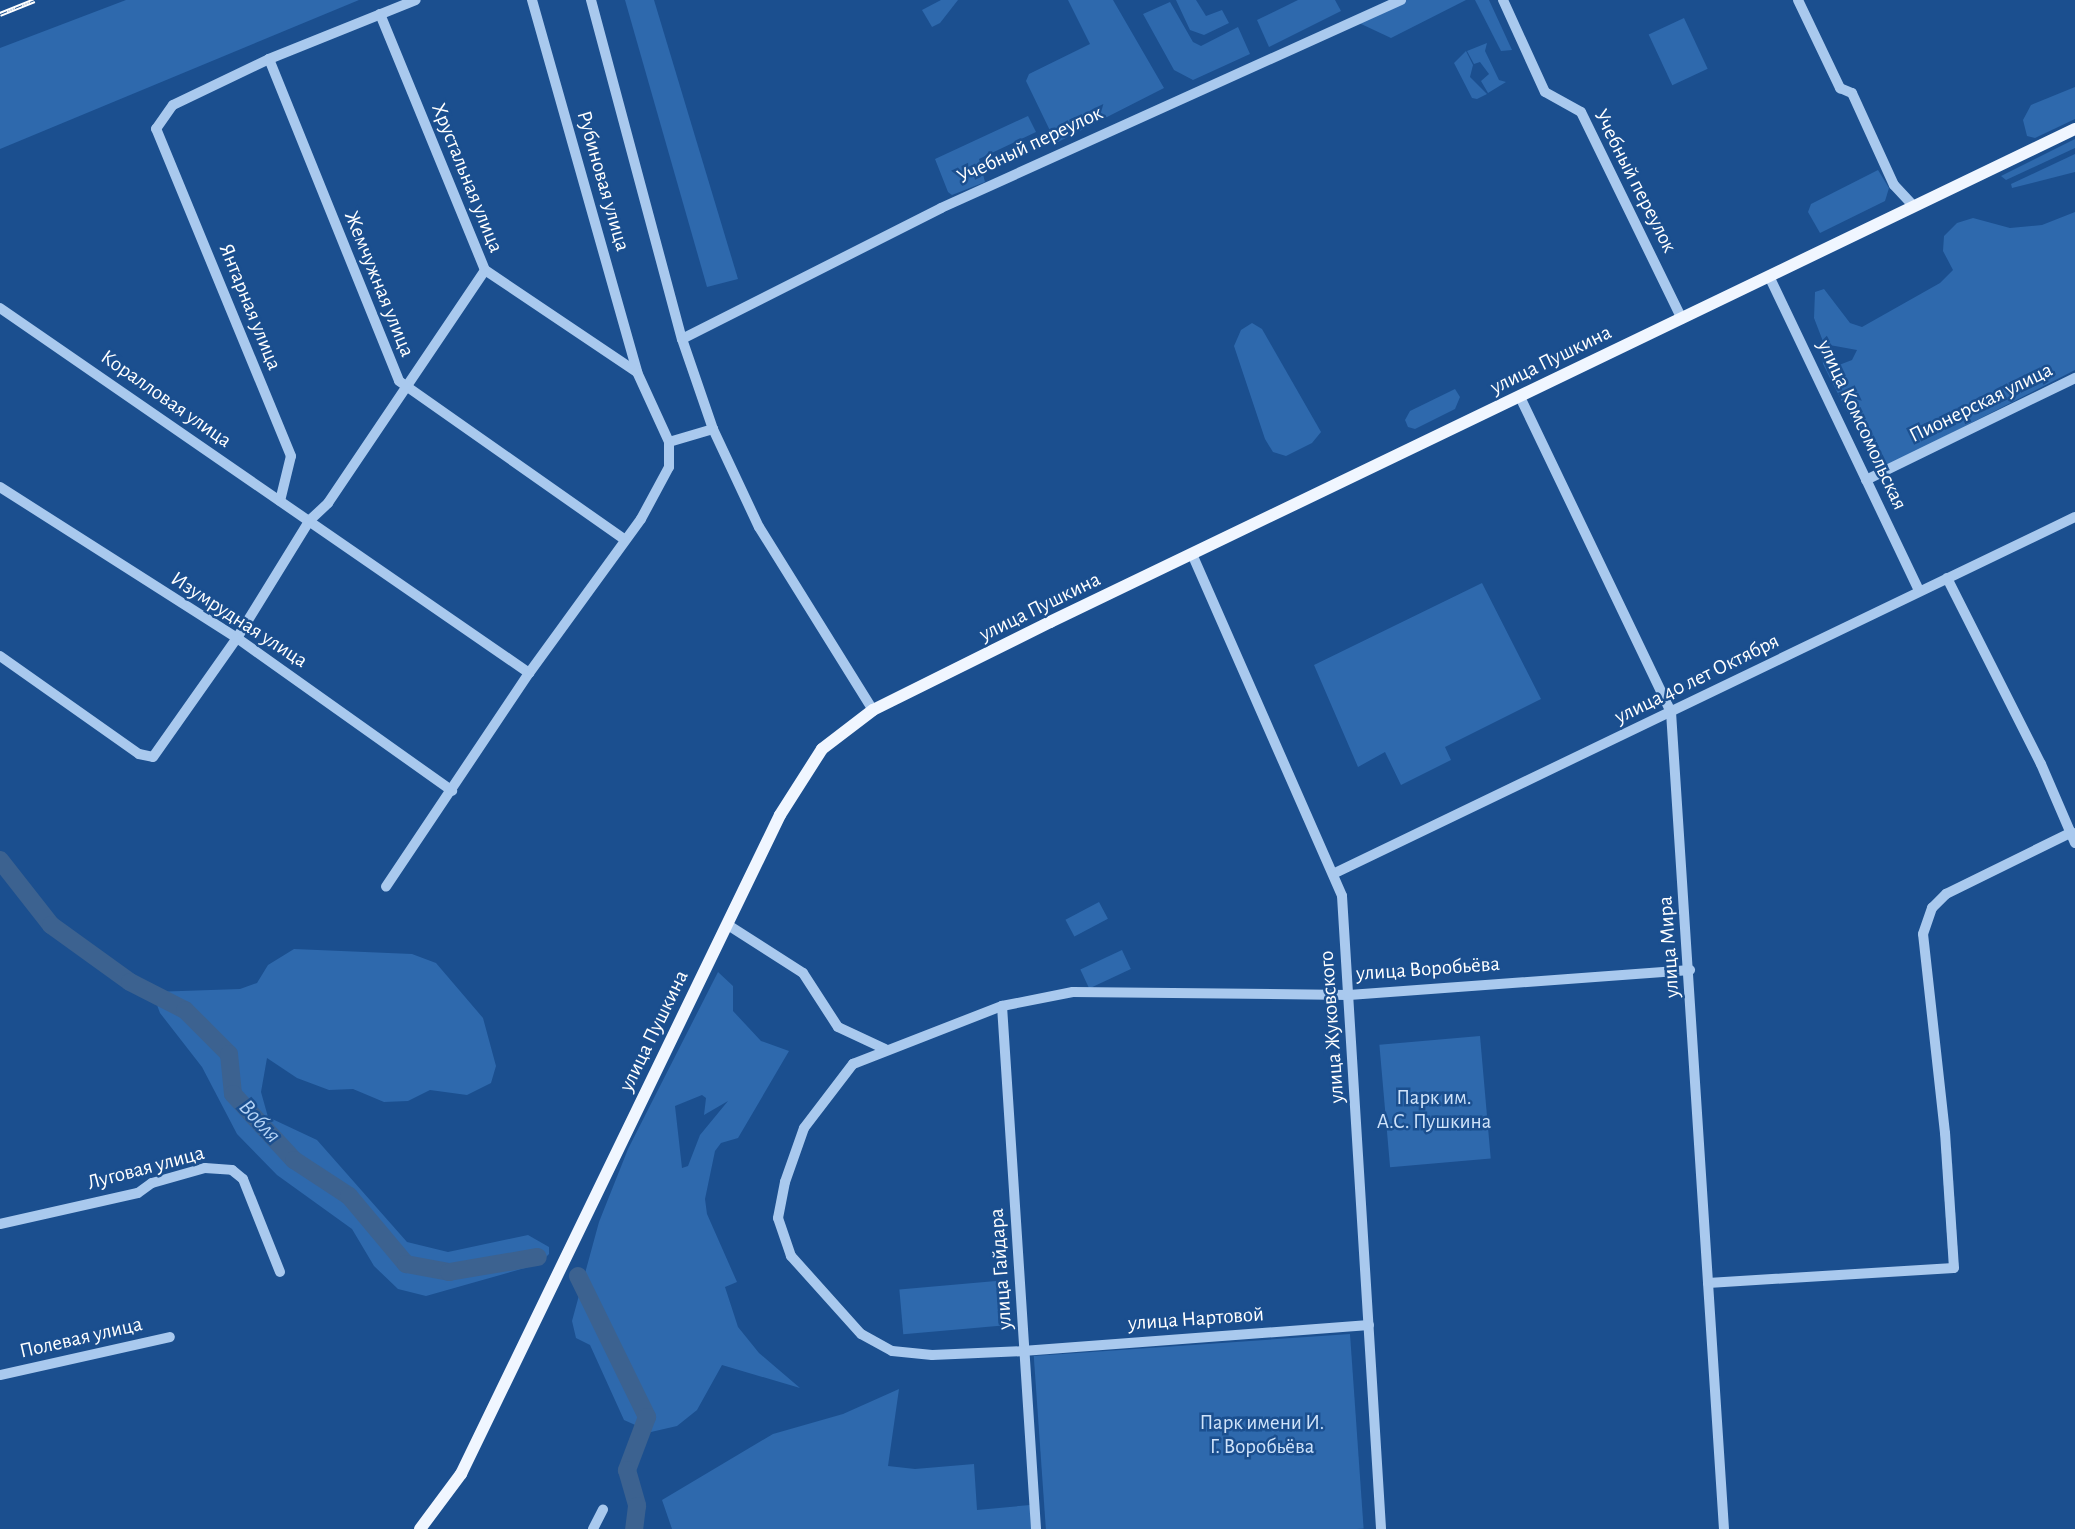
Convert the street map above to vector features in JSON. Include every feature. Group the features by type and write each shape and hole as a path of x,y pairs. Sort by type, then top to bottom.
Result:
{"main road":[{"name":"улица Пушкина","path":"420,1529 461,1474 780,815 822,749 873,710 1682,319 1912,204 2075,129"}],"street":[{"path":"269,59 416,0"},
{"name":"Рубиновая улица","path":"532,0 637,372"},
{"path":"591,0 682,339 713,429 759,527 873,710"},
{"name":"Учебный переулок","path":"682,339 941,208 1181,97 1401,0"},
{"name":"Учебный переулок","path":"1503,0 1545,92 1581,112 1682,319"},
{"path":"1798,0 1840,88 1852,93 1894,185 1912,204"},
{"name":"Хрустальная улица","path":"380,14 485,270 637,372"},
{"name":"Янтарная улица","path":"269,59 173,105 156,129 291,456 280,502"},
{"name":"Жемчужная улица","path":"269,59 392,371 405,387 625,540"},
{"path":"0,656 139,754 153,757 237,638 310,520 328,503 485,270"},
{"name":"улица Комсомольская","path":"1769,276 1919,591"},
{"name":"Коралловая улица","path":"0,308 310,520"},
{"path":"386,887 529,673 625,540 665,476 669,442 637,372"},
{"name":"Пионерская улица","path":"1866,480 2075,378"},
{"name":"улица Мира","path":"1520,397 1671,712 1690,970 1724,1529"},
{"path":"669,442 713,429"},
{"name":"Изумрудная улица","path":"0,487 237,638 452,791"},
{"name":"улица 40 лет Октября","path":"1335,873 2075,517"},
{"path":"310,520 529,673"},
{"name":"улица Жуковского","path":"1192,554 1335,873 1342,897 1381,1529"},
{"path":"1947,578 2075,843"},
{"path":"1707,1283 1954,1268 1945,1133 1923,934 1937,900 1945,894 2072,832"},
{"path":"728,925 803,973 838,1027 885,1049"},
{"name":"улица Воробьёва","path":"1002,1006 1073,992 1349,995 1690,970"},
{"path":"1002,1006 885,1049 853,1064 804,1128 785,1182 778,1218 791,1256 860,1334 892,1352 932,1355 1026,1351"},
{"name":"улица Гайдара","path":"1002,1006 1036,1529"},
{"name":"Луговая улица","path":"0,1224 138,1193 152,1183 205,1168 232,1170 243,1179 280,1272"},
{"name":"улица Нартовой","path":"1026,1351 1369,1325"},
{"name":"Полевая улица","path":"0,1376 170,1338"},
{"path":"593,1529 603,1509"}],"green space":[{"path":"126,0 359,0 0,149 0,48"},
{"path":"625,0 654,0 738,279 707,287"},
{"path":"941,0 958,0 940,23 932,27 922,10"},
{"path":"1068,0 1113,0 1164,88 1056,143 1026,81 1029,74 1090,44"},
{"path":"1176,0 1196,0 1206,16 1222,10 1229,23 1204,35 1190,30"},
{"path":"1298,0 1335,0 1341,11 1269,47 1257,20"},
{"path":"1407,0 1466,0 1391,38 1359,23"},
{"path":"1475,0 1489,0 1512,50 1501,51"},
{"path":"1170,2 1193,42 1201,46 1238,27 1250,54 1193,80 1174,70 1143,14"},
{"path":"1684,18 1708,69 1672,85 1649,34"},
{"path":"1487,43 1485,51 1499,80 1506,82 1488,93 1481,81 1489,74 1480,62 1474,64 1467,51"},
{"path":"1466,51 1473,65 1470,77 1487,94 1477,99 1472,98 1454,63"},
{"path":"2075,87 2075,119 2035,138 2027,136 2023,120 2031,105"},
{"path":"1028,116 1036,132 979,159 985,182 952,195 948,192 935,159"},
{"path":"2075,139 2075,148 2006,180 2001,176"},
{"path":"2075,154 2075,172 2012,188 2011,184"},
{"path":"1878,170 1889,188 1885,201 1820,233 1808,212 1811,204"},
{"path":"2075,212 2075,370 1877,471 1823,364 1822,353 1839,365 1852,360 1857,350 1824,344 1814,318 1815,292 1824,289 1850,323 1862,327 1940,283 1953,270 1943,251 1944,236 1957,223 1973,218 2010,228 2042,225"},
{"path":"1252,323 1262,329 1321,432 1312,443 1286,456 1273,452 1265,439 1234,346 1241,330"},
{"path":"1455,389 1460,397 1455,409 1415,429 1408,427 1405,420 1410,411"},
{"path":"1482,583 1541,699 1445,747 1451,760 1401,785 1385,752 1358,767 1314,665"},
{"path":"1099,902 1108,919 1074,937 1065,920"},
{"path":"294,949 412,954 436,963 483,1018 496,1066 491,1083 467,1095 430,1090 408,1101 384,1102 353,1089 329,1090 297,1078 267,1058 261,1092 268,1117 317,1140 407,1242 448,1252 528,1235 549,1247 549,1254 539,1264 426,1296 398,1289 374,1266 352,1229 277,1175 237,1134 202,1067 160,1013 152,992 240,989 257,983 268,965"},
{"path":"1122,950 1131,969 1089,988 1080,969"},
{"path":"718,972 733,986 733,1011 761,1041 789,1051 738,1138 721,1143 715,1151 705,1199 707,1214 737,1282 725,1287 738,1327 759,1353 800,1388 722,1365 697,1410 677,1426 651,1432 624,1420 590,1345 576,1338 572,1321 599,1222 628,1149","holes":["702,1095 706,1098 704,1115 728,1101 700,1135 688,1166 682,1168 675,1106"]},
{"name":"Парк им. А.С. Пушкина","path":"1480,1036 1491,1159 1390,1167 1379,1045"},
{"path":"996,1281 1000,1326 903,1334 899,1289"},
{"name":"Парк имени И. Г. Воробьёва","path":"1350,1334 1364,1529 1046,1529 1034,1356"},
{"path":"899,1389 888,1466 915,1469 974,1464 977,1510 1030,1505 1031,1529 672,1529 662,1500 773,1434 843,1414"}],"waterway":[{"name":"Вобля","path":"0,860 51,925 130,982 185,1010 229,1054 233,1094 294,1160 349,1196 406,1264 449,1272 538,1257"},
{"name":"Вобля","path":"578,1276 647,1417 627,1470 637,1506 634,1529"}],"railway":[{"path":"0,14 34,0"}]}
